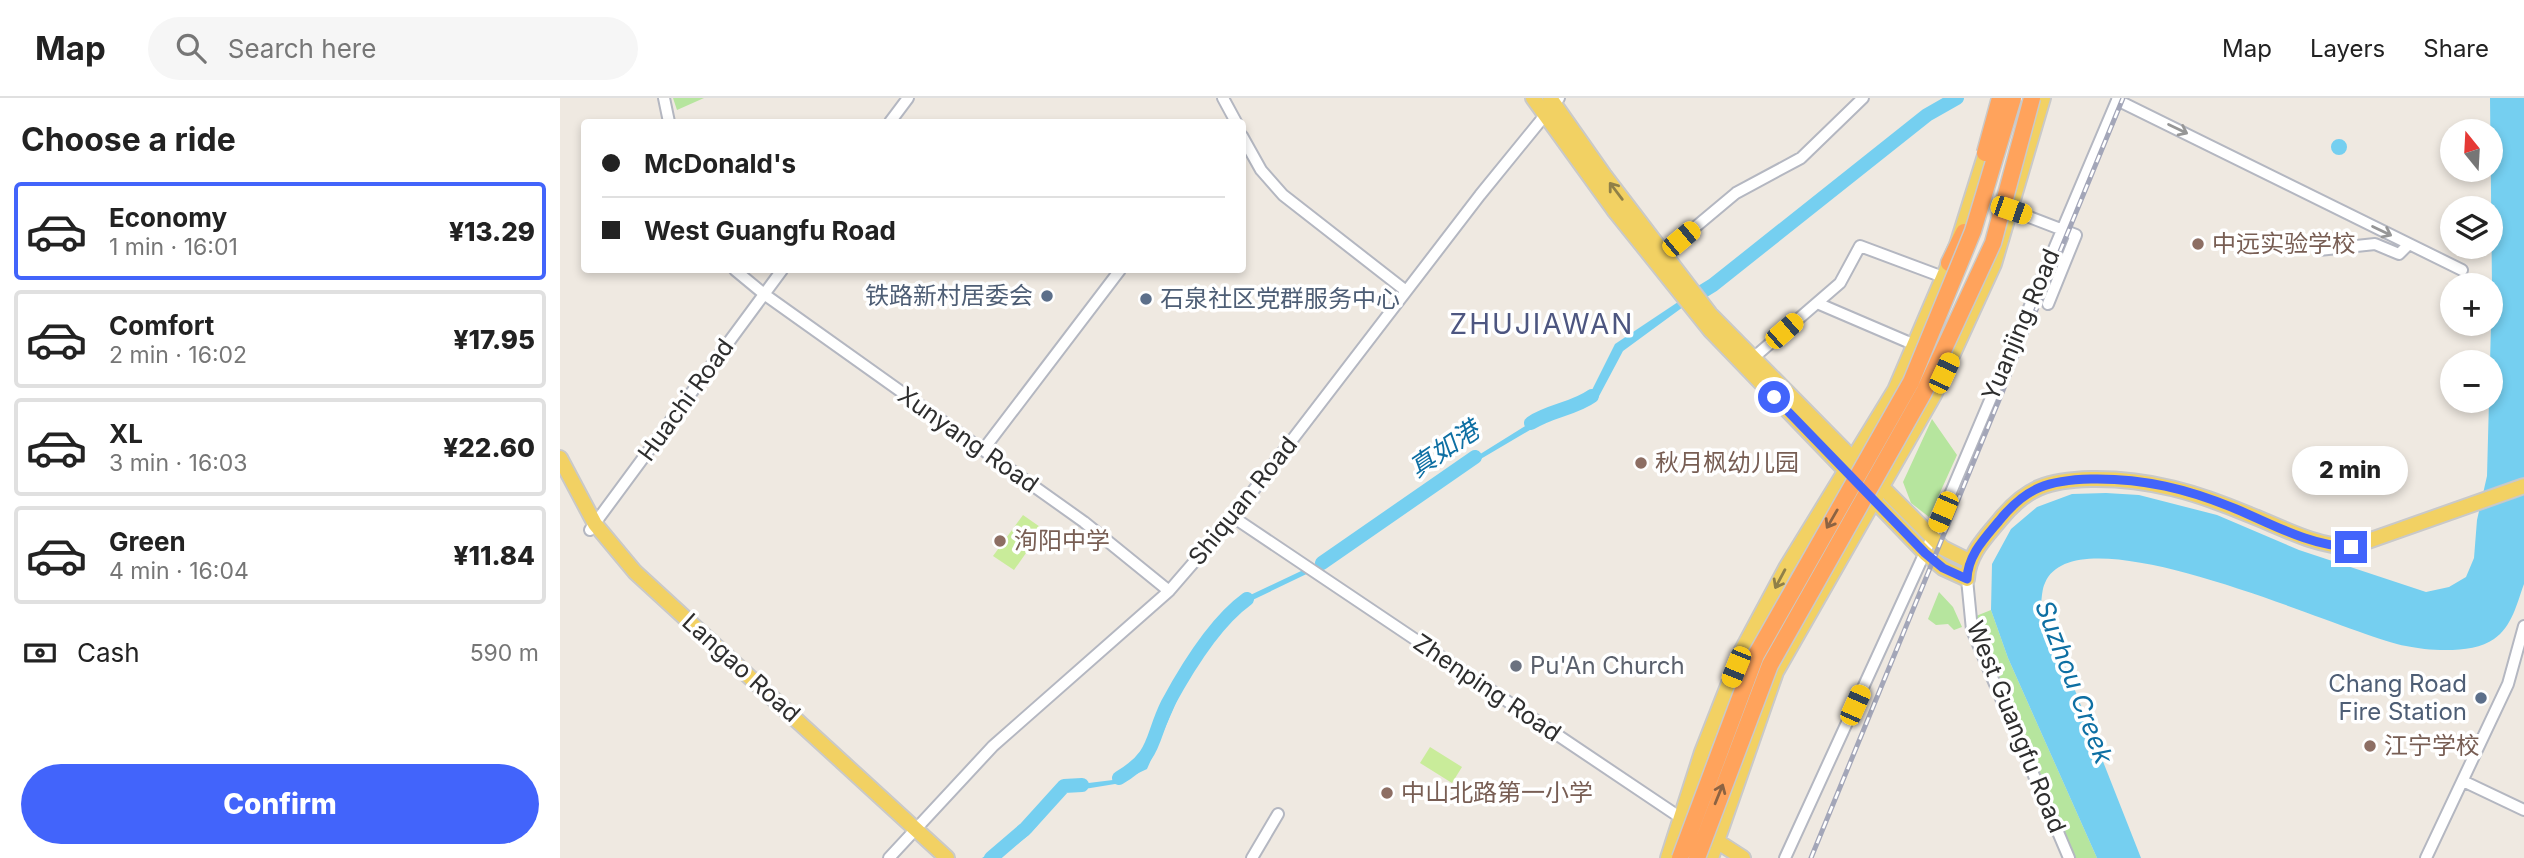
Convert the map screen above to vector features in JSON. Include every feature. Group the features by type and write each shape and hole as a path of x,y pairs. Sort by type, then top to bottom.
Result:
{"highway":[{"path":"1946,270 1964,232 2002,98"},
{"path":"1680,858 1756,654 1911,382 1973,231 2013,98"},
{"path":"1697,858 1770,665 1924,392 1993,243 2032,98"}],"main road":[{"path":"1533,98 1666,264 1738,360 1849,464 1882,488 1948,553 1969,561 2011,505 2037,486 2076,479 2142,480 2184,490 2321,544 2351,547 2524,486"},
{"path":"1668,858 1702,752 1742,650 1786,568 1895,390 1946,270 2002,98"},
{"path":"1711,858 1776,672 1940,383 1994,264 2043,98"},
{"path":"1555,100 1666,264"},
{"path":"1694,301 1849,464 1874,503 1943,568 1967,579"},
{"name":"Langao Road","path":"560,458 593,527"},
{"name":"Langao Road","path":"560,474 593,527 635,572 947,858"},
{"name":"West Guangfu Road","path":"1967,579 1969,561"},
{"name":"Zhenping Road","path":"1681,818 1743,858"},
{"name":"Langao Road","path":"915,830 937,858"}],"street":[{"path":"664,98 668,119"},
{"path":"892,119 908,98"},
{"path":"1223,98 1234,119"},
{"path":"1527,98 1545,116"},
{"path":"1666,264 1736,193 1801,158 1863,98"},
{"path":"2117,99 2462,270"},
{"name":"Yuanjing Road","path":"1785,858 1932,537 2117,99"},
{"name":"Shiquan Road","path":"889,858 993,746 1169,591 1233,517 1555,100"},
{"path":"1246,145 1261,170 1283,195 1406,291"},
{"path":"2011,210 2076,234 2048,304"},
{"path":"2319,250 2375,244 2399,254 2409,244"},
{"path":"1752,359 1840,283 1860,246 1946,270"},
{"name":"Xunyang Road","path":"739,273 764,294 1095,530 1169,591"},
{"name":"Huachi Road","path":"593,527 780,273"},
{"path":"983,450 1118,273"},
{"path":"1817,303 1914,345"},
{"name":"Zhenping Road","path":"1233,517 1681,818"},
{"name":"West Guangfu Road","path":"1967,579 1972,630 2069,858"},
{"path":"2426,858 2508,684 2524,626"},
{"path":"2463,781 2524,810"},
{"path":"1252,858 1278,814"}],"green space":[{"path":"673,98 704,98 677,110"},
{"path":"1932,419 1957,455 1929,517 1911,503 1903,482"},
{"path":"1023,515 1043,529 1014,570 993,556"},
{"path":"1939,592 1953,607 1962,627 1954,630 1948,624 1936,625 1928,619"},
{"path":"1991,610 2008,658 2097,858 2073,858 1971,618"},
{"path":"1430,747 1462,767 1452,783 1420,763"}],"water":[{"path":"2490,98 2524,98 2524,584 2510,621 2494,639 2475,647 2451,650 2416,648 2158,566 2107,559 2068,563 2045,583 2041,604 2141,858 2097,858 2008,658 1991,610 1992,564 2011,529 2037,507 2072,494 2106,493 2139,495 2217,515 2299,550 2426,592 2449,587 2466,577 2474,558 2477,520 2487,476 2489,413 2503,413 2503,350 2490,350 2491,336 2503,336 2503,273 2492,273 2492,259 2503,259 2503,196 2491,196 2491,182 2503,182 2503,119 2490,119"},
{"path":"2336,139 2342,139 2347,147 2345,153 2336,155 2331,150 2331,144"},
{"path":"1678,302 1683,307 1623,351 1598,398 1584,408 1552,417 1462,470 1340,558 1240,606 1194,662 1147,769 1115,784 1066,792 1029,835 999,858 982,858 1026,828 1064,786 1113,780 1143,765 1191,660 1221,620 1244,598 1337,554 1461,466 1546,413 1577,404 1592,390 1615,344"}],"waterway":[{"name":"真如港","path":"1687,301 1713,285 1927,115 1957,98"},
{"name":"真如港","path":"1531,423 1592,396"},
{"name":"真如港","path":"1322,563 1475,457"},
{"name":"真如港","path":"1119,778 1132,770 1147,754 1168,703 1193,661 1224,620 1247,599"},
{"name":"真如港","path":"991,858 1026,828 1064,786 1082,785"}],"railway":[{"path":"1811,858 2123,98"}],"place":[{"name":"中远实验学校","path":"2198,244"},
{"name":"铁路新村居委会","path":"1047,296"},
{"name":"石泉社区党群服务中心","path":"1146,299"},
{"name":"秋月枫幼儿园","path":"1641,463"},
{"name":"洵阳中学","path":"1000,541"},
{"name":"Pu'An Church","path":"1516,666"},
{"name":"Chang Road Fire Station","path":"2481,698"},
{"name":"江宁学校","path":"2370,746"},
{"name":"中山北路第一小学","path":"1387,793"}],"district":[{"name":"ZHUJIAWAN","path":"1542,324"}],"route":[{"path":"1774,397 1925,553 1943,568 1967,579 1969,561 2011,505 2037,486 2076,479 2142,480 2184,490 2321,544 2351,547"}],"water label":[{"name":"Suzhou Creek","path":"2074,682"}]}
